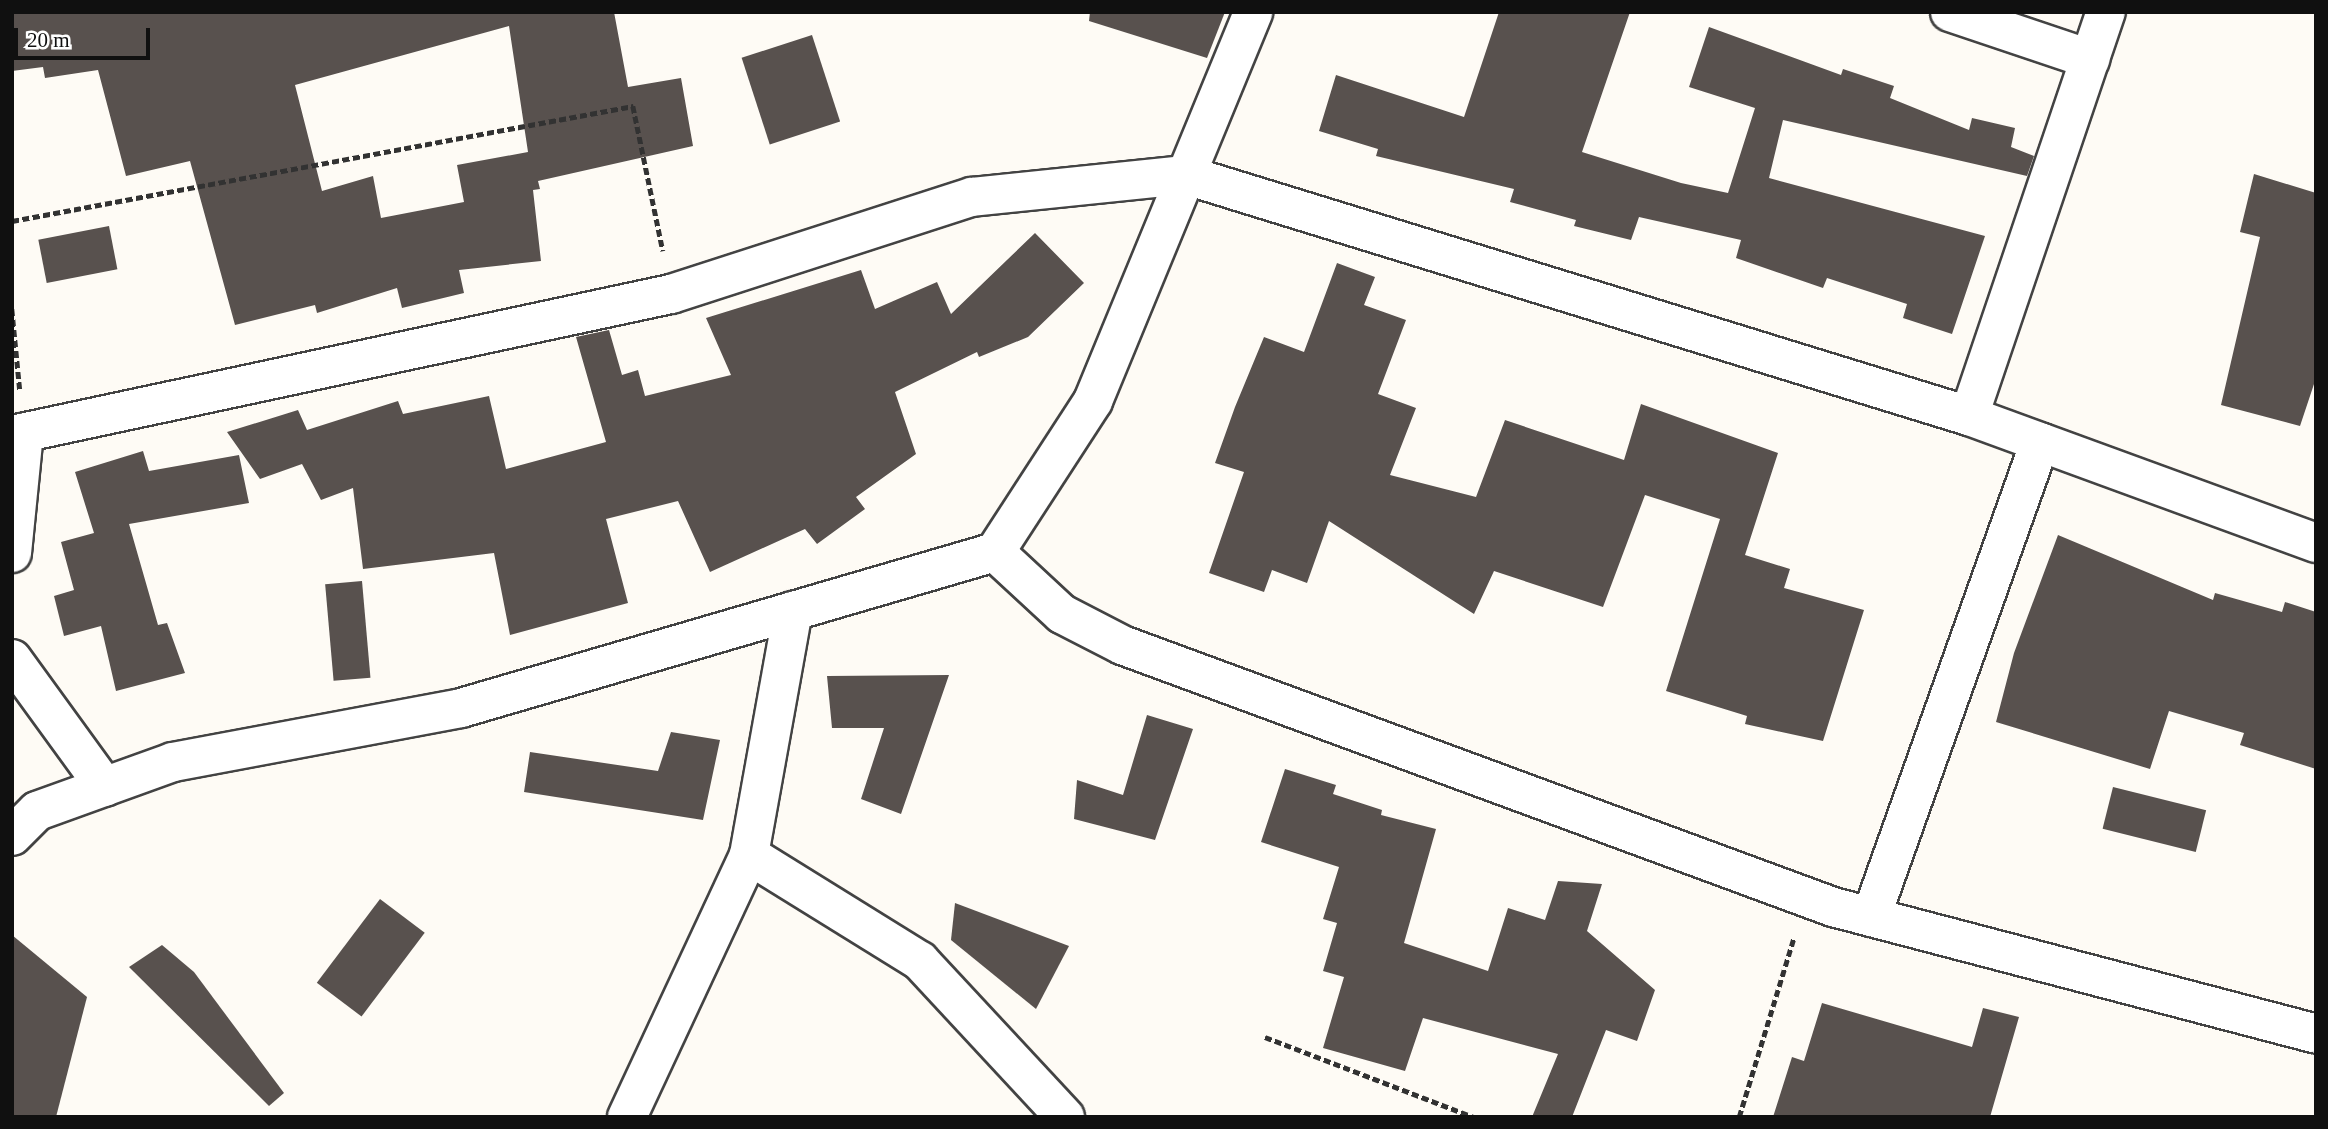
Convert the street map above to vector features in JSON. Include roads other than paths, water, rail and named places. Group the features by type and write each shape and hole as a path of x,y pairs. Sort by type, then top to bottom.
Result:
{"street":[{"path":"12,836 37,811 173,762 461,708 995,552 1093,401 1253,12"},
{"path":"1950,12 2090,59"},
{"path":"1969,416 2106,12"},
{"path":"12,553 18,434 671,294 971,197 1186,175 1969,416 2316,543"},
{"path":"1871,917 2040,442"},
{"path":"995,552 1062,614 1122,645 1807,897 1871,917 2316,1034"},
{"path":"627,1117 749,855 793,611"},
{"path":"12,659 105,787"},
{"path":"749,855 920,961 1065,1117"}]}
